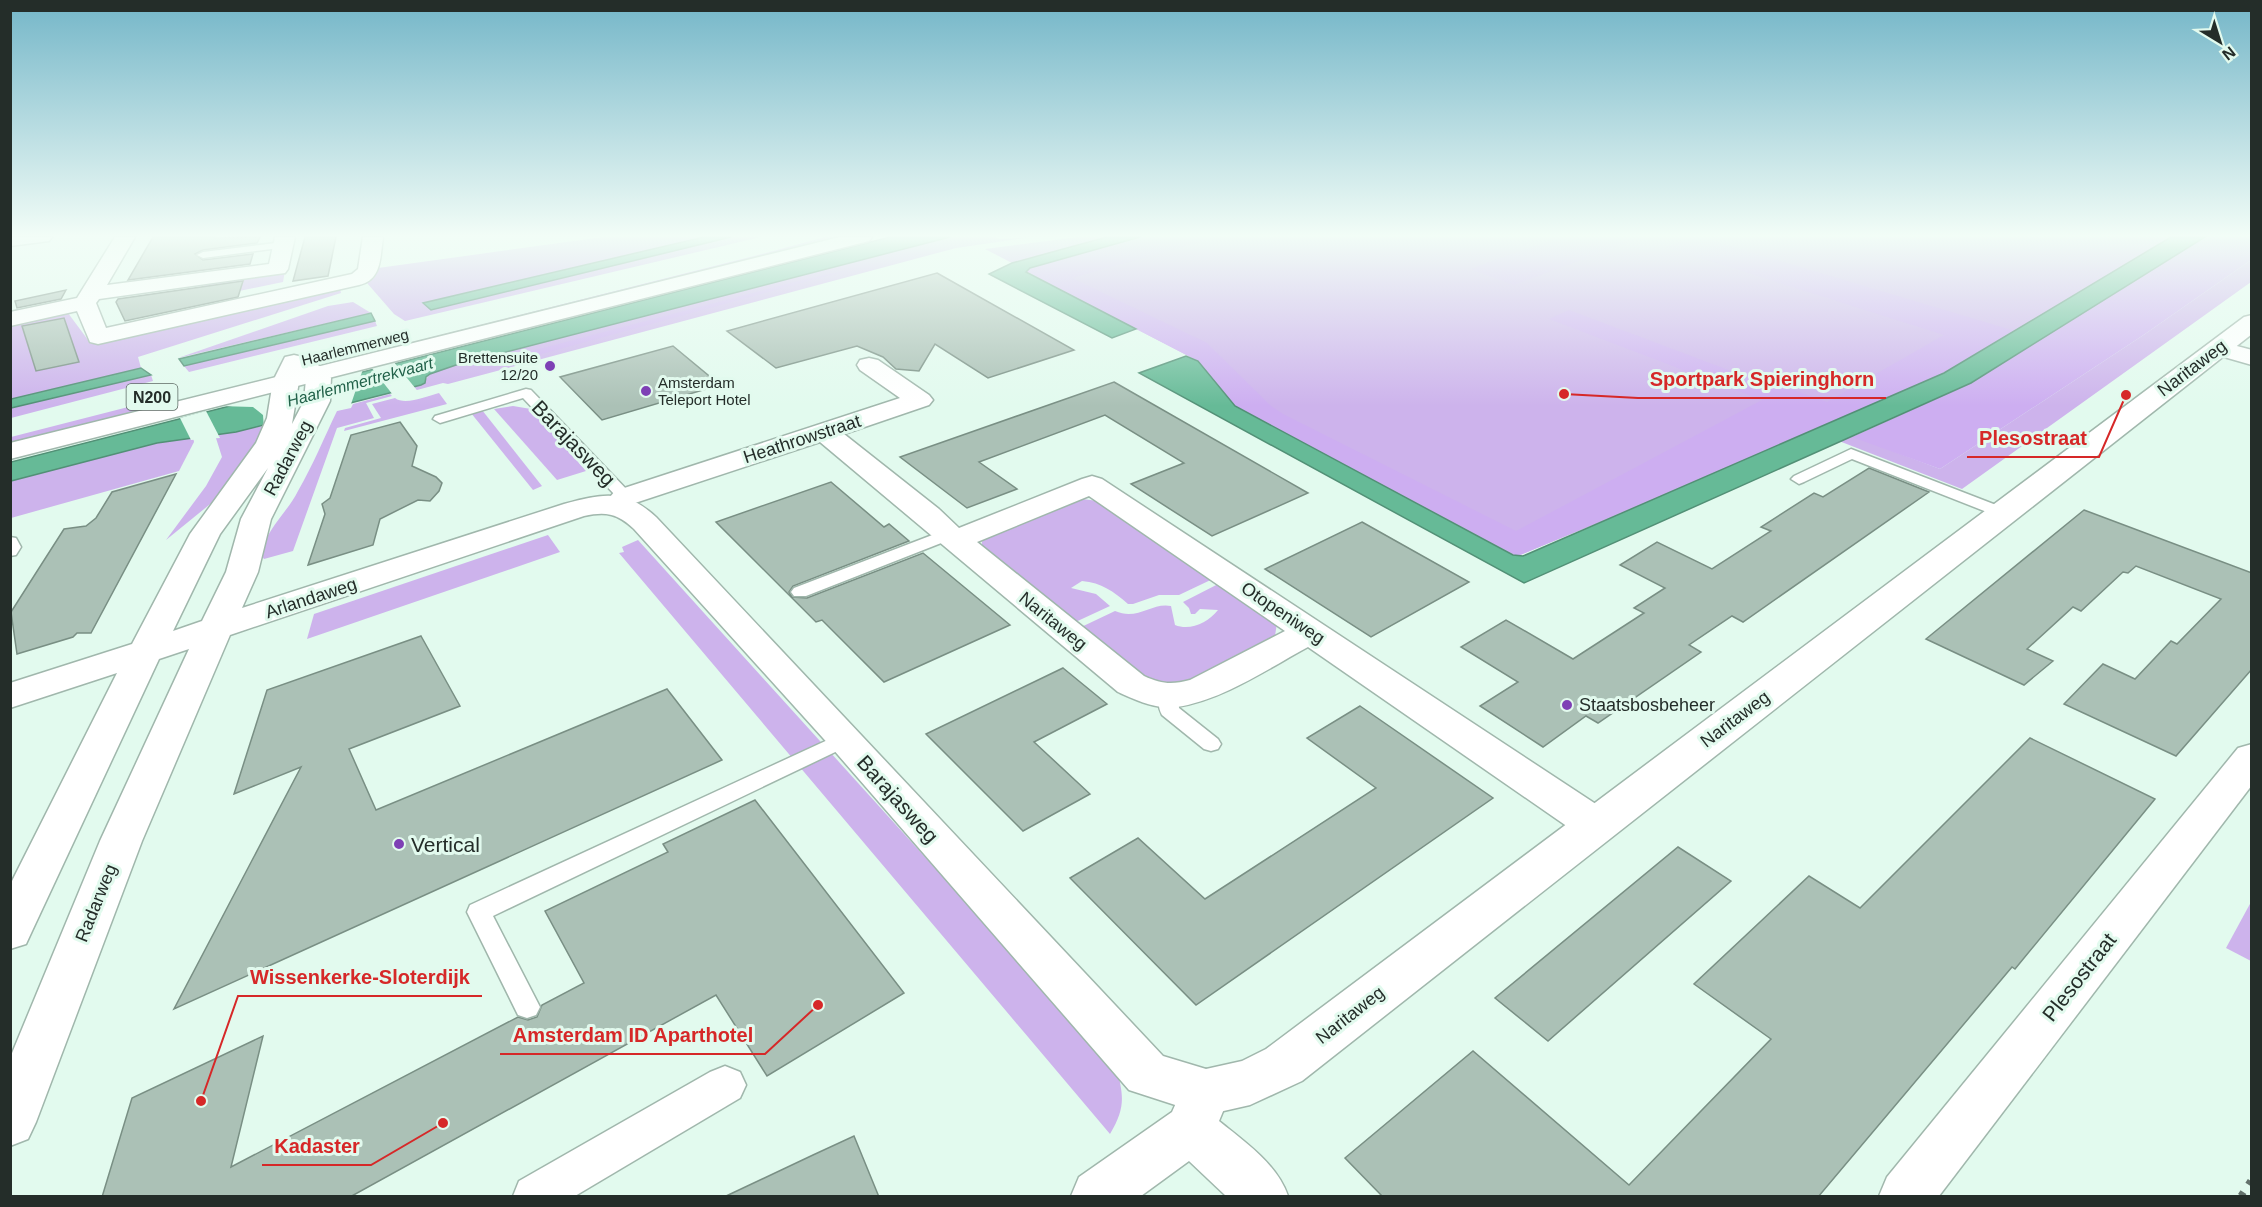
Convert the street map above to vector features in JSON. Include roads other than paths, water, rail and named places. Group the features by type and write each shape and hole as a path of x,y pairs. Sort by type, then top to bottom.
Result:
{"street":[{"path":"92,293 89,298 98,337 295,293"},
{"path":"10,319 89,298 119,293"},
{"name":"Haarlemmerweg","path":"10,451 597,293"},
{"name":"Haarlemmerweg","path":"10,432 288,377 318,376 642,293"},
{"name":"Naritaweg","path":"1098,1197 1198,1110 1284,1065 2003,513 2235,353 2252,322"},
{"name":"Heathrowstraat","path":"618,499 920,400 869,365"},
{"name":"Radarweg","path":"10,1122 121,841 177,712 242,572 256,519 310,418 317,401 318,376"},
{"name":"Radarweg","path":"10,931 145,652 205,534 257,468 278,426 288,377"},
{"name":"Naritaweg","path":"825,432 1131,684 1150,693 1175,696 1203,688 1310,632"},
{"name":"Otopeniweg","path":"951,537 1092,485 1596,825"},
{"name":"Arlandaweg","path":"10,696 574,510 618,499"},
{"name":"Barajasweg","path":"618,499 640,518 845,740 1148,1074 1198,1110 1236,1168 1261,1197"},
{"name":"Plesostraat","path":"1906,1197 2252,757"},
{"path":"535,1197 725,1085"}],"lane":[{"name":"Barajasweg","path":"440,419 526,393 618,499"},
{"path":"1799,479 1851,454 2003,513"},
{"path":"800,592 951,537"},
{"path":"10,542 13,547 10,551"},
{"path":"1168,695 1169,710 1211,744"},
{"path":"526,1007 479,912 845,740"}],"water":[{"path":"464,293 500,293 431,310 423,303"},
{"name":"Haarlemmertrekvaart","path":"670,293 733,293 456,365 430,374 426,377 425,383 421,385 236,432 157,443 11,481 11,462"},
{"path":"1026,293 1067,293 1136,329 1112,338"},
{"path":"2077,293 2115,293 1971,383 1524,583 1139,373 1186,356 1198,361 1235,406 1513,555 1523,556 1944,373"},
{"path":"371,313 375,321 184,366 179,359"},
{"path":"141,368 151,375 11,408 11,399"}],"railway":[{"path":"2241,1196 2252,1179"}],"place":[{"name":"Brettensuite 12/20","path":"550,366"},
{"name":"Amsterdam Teleport Hotel","path":"646,391"},
{"name":"Sportpark Spieringhorn","path":"1564,394"},
{"name":"Plesostraat","path":"2126,395"},
{"name":"Staatsbosbeheer","path":"1567,705"},
{"name":"Vertical","path":"399,844"},
{"name":"Amsterdam ID Aparthotel","path":"818,1005"},
{"name":"Wissenkerke-Sloterdijk","path":"201,1101"},
{"name":"Kadaster","path":"443,1123"}]}
